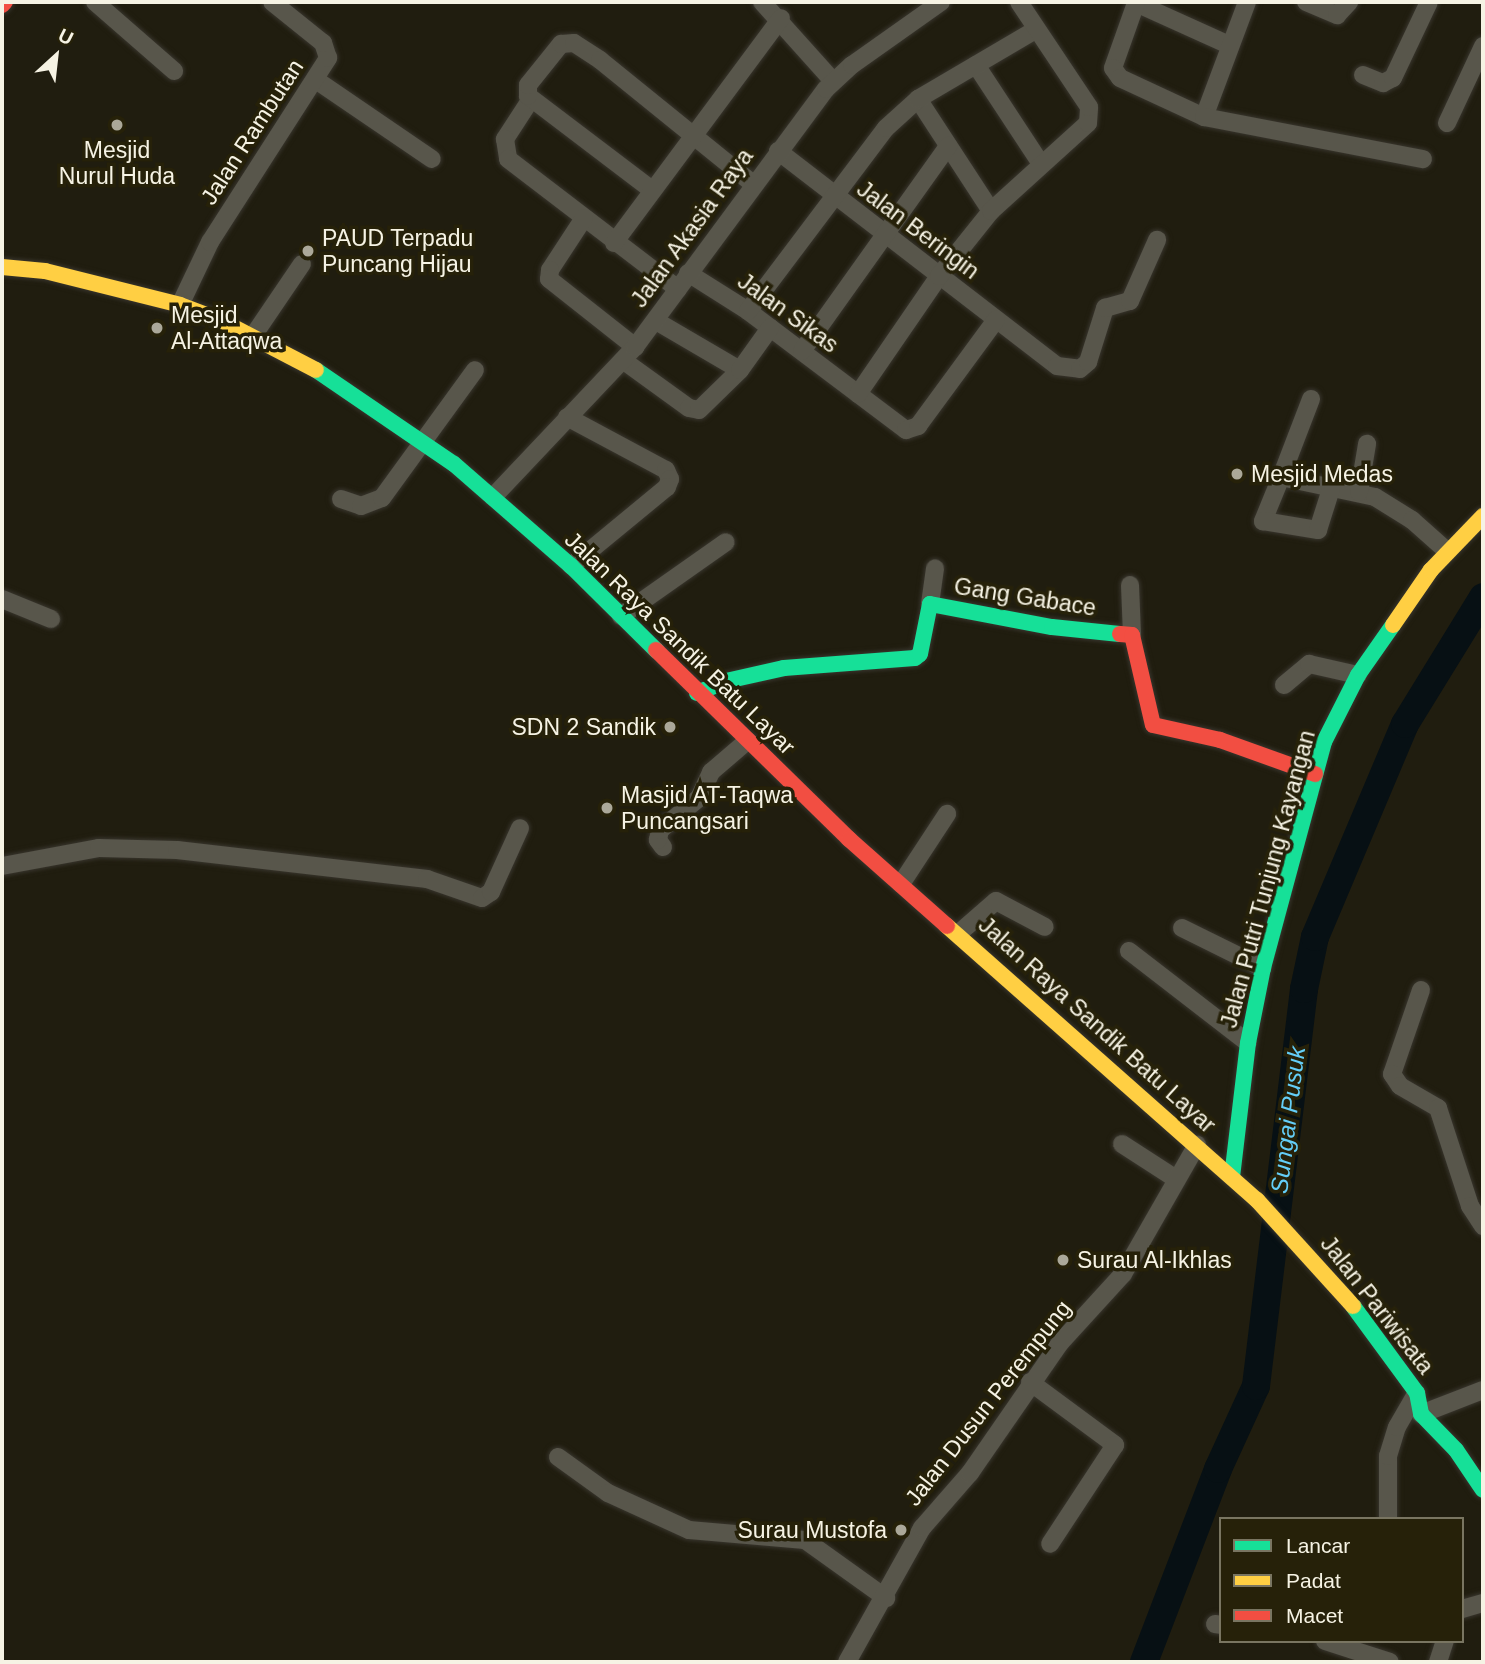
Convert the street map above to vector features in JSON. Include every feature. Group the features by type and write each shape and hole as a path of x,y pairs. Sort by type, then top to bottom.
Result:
{"main road":[{"name":"Jalan Raya Sandik Batu Layar","path":"2,267 45,271 180,305 291,354 426,443 494,497 571,566 697,694 901,884 1197,1144 1251,1195"},
{"name":"Jalan Putri Tunjung Kayangan","path":"1233,1177 1248,1043 1264,968 1315,774 1334,718 1358,675 1447,551 1483,516"},
{"name":"Gang Gabace","path":"697,694 726,681 784,668 918,657 930,604 1052,627 1132,635"},
{"path":"1132,635 1153,725 1220,740 1315,774"},
{"name":"Jalan Pariwisata","path":"1251,1195 1301,1245 1366,1321 1417,1394 1421,1414"},
{"path":"1421,1414 1456,1450 1483,1490"}],"street":[{"path":"95,2 174,71"},
{"path":"762,2 781,18 833,81"},
{"name":"Jalan Akasia Raya","path":"494,497 630,354 752,184 833,81 941,2"},
{"path":"858,394 939,276 991,211 1041,164 1085,128 1090,114 1035,30 1020,2"},
{"path":"1229,46 1137,2 1114,71 1204,117 1423,159"},
{"path":"1204,117 1247,2"},
{"path":"1306,2 1337,15 1349,2"},
{"path":"1363,75 1381,82 1392,79 1430,2"},
{"name":"Jalan Rambutan","path":"180,305 210,242 328,58 326,48 283,5"},
{"path":"614,243 692,134 781,18"},
{"path":"748,311 877,136 918,99 1035,30"},
{"path":"678,289 614,243 505,153 505,139 531,99 529,83 557,47 569,42 600,60 752,184"},
{"path":"1447,123 1483,46"},
{"path":"976,65 1041,164"},
{"path":"316,80 432,159"},
{"path":"531,99 652,190"},
{"path":"918,99 991,211"},
{"path":"802,351 948,146"},
{"name":"Jalan Beringin","path":"778,151 834,197 1057,366 1085,366 1105,308 1130,301 1157,240"},
{"path":"584,218 550,270 549,279 695,410 705,407 740,370 770,328"},
{"path":"253,336 302,264"},
{"name":"Jalan Sikas","path":"688,273 748,311 902,429 913,429 920,424 1003,326"},
{"path":"656,321 740,370"},
{"path":"341,499 361,506 375,504 426,443 475,370"},
{"path":"1311,399 1264,521 1318,530 1331,489"},
{"path":"567,418 666,470 670,479 667,487 571,566"},
{"path":"1359,492 1367,444"},
{"path":"1281,477 1331,489 1359,492 1393,506 1447,551"},
{"path":"621,616 726,542"},
{"path":"930,604 935,568"},
{"path":"1130,585 1132,635"},
{"path":"2,599 51,619"},
{"path":"1284,685 1309,664 1358,675"},
{"path":"663,847 658,840 660,830 699,798 711,772 747,741"},
{"path":"901,884 947,814"},
{"path":"2,866 99,848 203,852 427,879 482,898 491,892 520,828"},
{"path":"959,933 996,901 1045,927"},
{"path":"1182,928 1264,968"},
{"path":"1129,951 1248,1043"},
{"path":"1421,990 1392,1074 1400,1086 1438,1108 1470,1206 1483,1226"},
{"path":"1122,1144 1176,1179"},
{"name":"Jalan Dusun Perempung","path":"847,1662 886,1598 908,1550 970,1473 1030,1382 1116,1283 1197,1144"},
{"path":"1030,1382 1115,1445 1050,1544"},
{"path":"1421,1414 1483,1390"},
{"path":"1388,1517 1388,1456 1397,1427 1417,1394"},
{"path":"558,1457 608,1493 689,1530 805,1540 886,1598"},
{"path":"1464,1609 1483,1604"},
{"path":"1331,1643 1390,1662"},
{"path":"1438,1662 1444,1643"}],"waterway":[{"name":"Sungai Pusuk","path":"1144,1662 1218,1469 1256,1386 1304,989 1315,937 1405,724 1483,597"}],"traffic: fast":[{"path":"316,370 454,464 571,566 656,650"},
{"path":"697,693 726,681 784,668 915,658 920,654 930,604 1052,627 1120,634"},
{"path":"1232,1177 1248,1043 1263,968 1324,742 1358,675 1393,625"},
{"path":"1353,1306 1417,1393 1421,1414 1456,1450 1483,1490"}],"traffic: slow":[{"path":"2,267 45,271 180,305 220,320 316,370"},
{"path":"1393,625 1431,570 1483,516"},
{"path":"947,926 1257,1200 1353,1306"}],"traffic: jam":[{"path":"2,5 5,2"},
{"path":"1120,634 1132,635 1153,725 1220,740 1315,774"},
{"path":"656,650 849,839 947,926"}],"place":[{"name":"Mesjid Nurul Huda","path":"117,125"},
{"name":"PAUD Terpadu Puncang Hijau","path":"308,251"},
{"name":"Mesjid Al-Attaqwa","path":"157,328"},
{"name":"Mesjid Medas","path":"1237,474"},
{"name":"SDN 2 Sandik","path":"670,727"},
{"name":"Masjid AT-Taqwa Puncangsari","path":"607,808"},
{"name":"Surau Al-Ikhlas","path":"1063,1260"},
{"name":"Surau Mustofa","path":"901,1530"}]}
